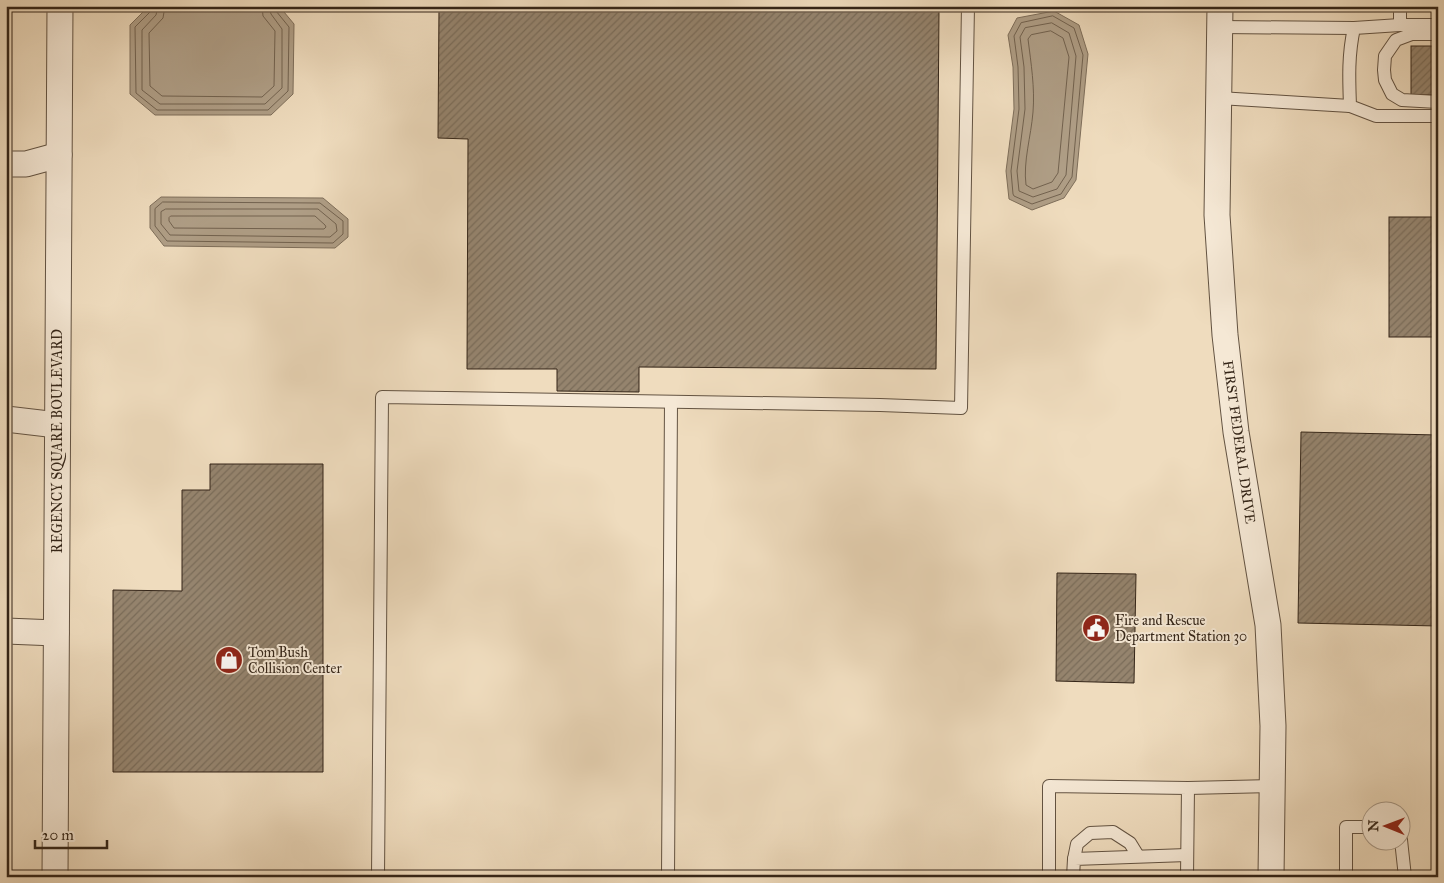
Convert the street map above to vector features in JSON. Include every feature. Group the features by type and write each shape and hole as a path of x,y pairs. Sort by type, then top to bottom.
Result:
{"street":[{"name":"REGENCY SQUARE BOULEVARD","path":"55,877 60,6"},
{"name":"FIRST FEDERAL DRIVE","path":"1220,17 1217,215 1225,335 1236,432 1268,625 1273,726 1271,877"},
{"path":"6,164 26,164 58,155"},
{"path":"6,419 58,424"},
{"path":"6,631 56,633"}],"lane":[{"path":"378,877 382,397 961,408 968,6"},
{"path":"1400,6 1400,25"},
{"path":"1220,17 1354,28 1438,25"},
{"path":"1350,106 1348,70 1354,28"},
{"path":"1438,34 1412,34 1396,40 1385,56 1384,70 1385,80 1392,94 1402,100 1438,102"},
{"path":"1219,98 1350,106 1376,116 1438,116"},
{"path":"668,877 671,402"},
{"path":"1049,877 1049,786 1188,788 1272,786"},
{"path":"1187,877 1188,788"},
{"path":"1346,877 1346,827 1362,827"},
{"path":"1073,877 1077,844 1090,834 1114,832 1130,843 1138,856"},
{"path":"1402,850 1404,877"},
{"path":"1074,859 1187,855"}],"water":[{"path":"149,6 279,6 294,24 293,94 271,115 155,115 130,94 130,25"},
{"path":"1054,11 1079,25 1088,54 1076,180 1064,198 1032,210 1009,199 1006,171 1014,109 1013,67 1008,35 1017,18"},
{"path":"161,197 323,198 348,219 348,237 335,248 164,246 150,228 150,206"}],"building":[{"path":"439,7 939,11 936,369 639,367 639,392 557,391 557,369 467,369 468,139 438,138"},
{"path":"1411,46 1438,46 1438,95 1411,95"},
{"path":"1389,217 1438,217 1438,337 1389,337"},
{"path":"1301,432 1438,435 1438,626 1298,623"},
{"path":"210,464 323,464 323,772 113,772 113,590 182,591 182,490 210,490"},
{"name":"Fire and Rescue Department Station 30","path":"1057,573 1136,574 1134,683 1056,681"}],"place":[{"name":"Fire and Rescue Department Station 30","path":"1096,628"},
{"name":"Tom Bush Collision Center","path":"229,660"}]}
